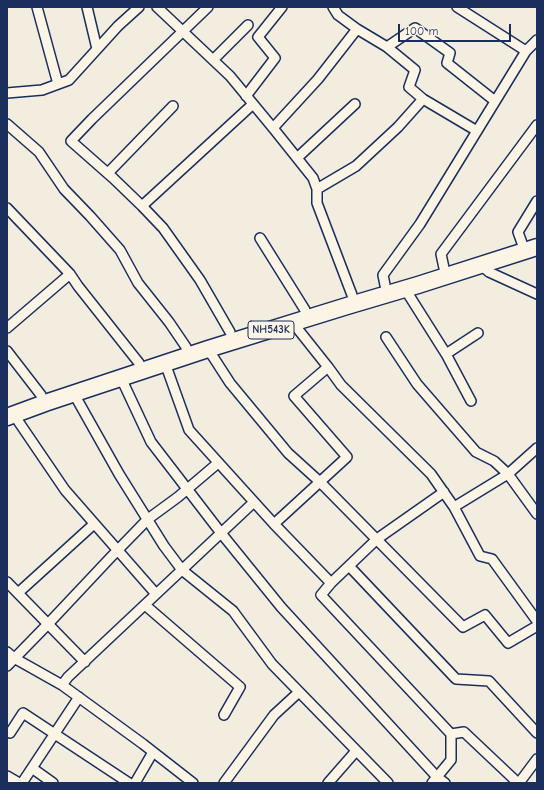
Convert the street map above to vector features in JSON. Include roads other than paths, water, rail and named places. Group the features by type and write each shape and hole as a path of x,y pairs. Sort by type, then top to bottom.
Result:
{"highway":[{"name":"NH543K","path":"72,390 139,363 208,349 293,323 385,285 481,264 528,247 537,238"},
{"name":"NH543K","path":"9,413 43,399 121,378 186,347 230,332 305,310 405,289 445,272 528,247"}],"street":[{"path":"37,7 58,84"},
{"path":"87,7 97,49"},
{"path":"157,7 230,76 274,128 313,178 317,189 317,203 353,299"},
{"path":"208,7 71,141 108,173 163,228 200,280 230,332"},
{"path":"246,96 275,58 258,37 282,7"},
{"path":"333,7 338,15 357,29 387,47 415,70 409,87 423,99 477,131"},
{"path":"457,7 526,51"},
{"path":"7,93 42,90 69,80 136,8"},
{"path":"213,60 248,25"},
{"path":"387,47 416,28 450,53 447,63 495,101"},
{"path":"274,128 318,79 357,29"},
{"path":"385,285 383,275 420,224 526,51 537,40"},
{"path":"317,189 356,166 398,127 423,99"},
{"path":"142,206 253,104"},
{"path":"297,158 355,104"},
{"path":"108,173 173,106"},
{"path":"7,124 39,152 64,189 120,250 138,283 169,322 186,347"},
{"path":"445,272 441,254 537,125"},
{"path":"528,247 518,232 537,201"},
{"path":"7,208 70,274 139,363"},
{"path":"260,238 305,310"},
{"path":"481,264 489,272 537,294"},
{"path":"7,328 70,274"},
{"path":"405,289 446,354 470,401"},
{"path":"293,323 341,385 431,474 454,507 480,556 492,559 537,621"},
{"path":"446,354 478,333"},
{"path":"386,337 417,384 476,452 494,461 508,474 537,514"},
{"path":"208,349 230,383 288,453 320,482 463,627 485,615 508,643 537,626"},
{"path":"7,351 43,399"},
{"path":"163,359 189,430 274,524 331,582"},
{"path":"274,524 347,457 294,396 328,367"},
{"path":"121,378 151,442 221,533 281,607 435,780 445,783"},
{"path":"72,390 119,474 164,546 182,570 233,611 272,664 388,783"},
{"path":"9,413 65,490 156,594"},
{"path":"454,507 508,474 537,448"},
{"path":"7,666 148,519 187,489 218,462"},
{"path":"435,780 451,760 451,734 321,596 331,582 377,539 444,492"},
{"path":"62,685 254,502"},
{"path":"18,593 94,524"},
{"path":"349,566 456,679 489,681 537,733"},
{"path":"7,582 85,662"},
{"path":"145,605 240,687 224,714"},
{"path":"7,652 14,658 62,685 193,783"},
{"path":"224,783 274,715 299,692"},
{"path":"22,783 79,697"},
{"path":"10,733 24,713 129,783"},
{"path":"451,734 464,732 518,783 537,759"},
{"path":"328,783 356,750"},
{"path":"136,783 153,752"},
{"path":"32,768 53,783"},
{"path":"7,776 19,783"}]}
